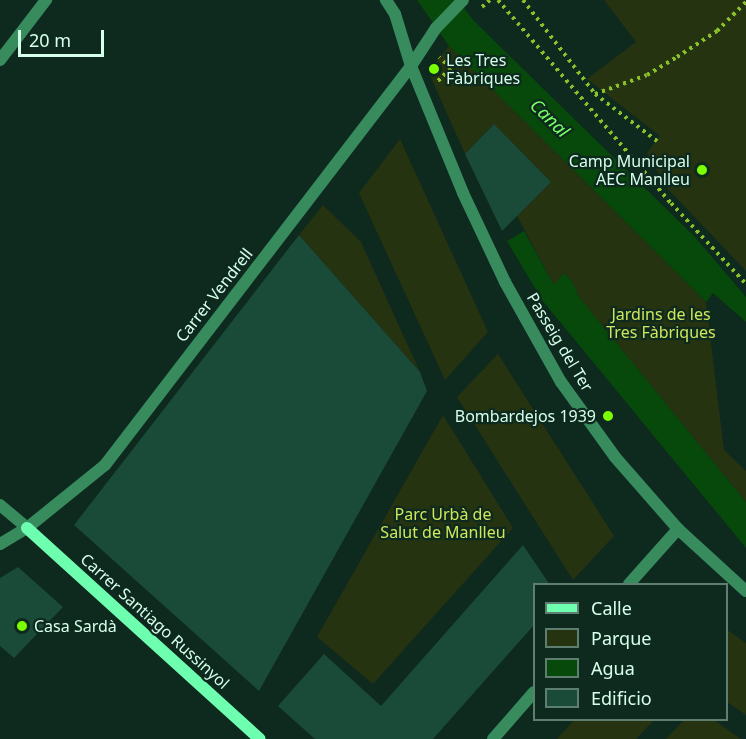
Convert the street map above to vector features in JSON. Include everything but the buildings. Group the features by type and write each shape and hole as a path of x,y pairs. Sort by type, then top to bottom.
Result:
{"street":[{"path":"0,60 46,0"},
{"name":"Passeig del Ter","path":"386,0 395,14 411,66 424,98 505,282 561,382 615,457 678,529 746,591"},
{"path":"411,66 436,28 462,2"},
{"name":"Carrer Vendrell","path":"0,544 27,528 105,465 411,66"},
{"path":"0,505 27,528"},
{"name":"Carrer Santiago Russinyol","path":"27,528 260,739"},
{"path":"631,583 678,529"},
{"path":"493,739 533,693"}],"path":[{"path":"498,0 671,203 746,284"},
{"path":"522,0 595,94 657,141"},
{"path":"595,94 647,75 677,57 717,31 746,2"},
{"path":"424,98 450,68 438,56 438,51"}],"green space":[{"path":"604,0 746,0 746,271 667,188 647,153 660,136 587,79 636,42"},
{"name":"Jardins de les Tres Fàbriques","path":"449,46 706,302 724,450 746,471 746,502 579,297 572,281 564,273 554,285 517,216 551,182 494,124 465,154 428,71"},
{"path":"400,139 488,332 445,380 359,193"},
{"path":"323,205 361,242 420,372 299,235"},
{"path":"498,354 614,536 573,580 457,397"},
{"name":"Parc Urbà de Salut de Manlleu","path":"443,415 513,528 373,684 317,637"},
{"path":"728,630 746,643 746,715 728,703"},
{"path":"573,721 653,721 636,739 557,739"},
{"path":"683,721 715,721 741,739 666,739"}],"water":[{"name":"Canal","path":"417,0 458,0 473,20 694,236 746,297 746,322 713,293 706,302 449,46"},
{"path":"524,231 554,285 564,273 572,281 579,297 746,502 746,548 542,300 507,241"}],"place":[{"name":"Les Tres Fàbriques","path":"434,69"},
{"name":"Camp Municipal AEC Manlleu","path":"702,170"},
{"name":"Bombardejos 1939","path":"608,416"},
{"name":"Casa Sardà","path":"22,626"}]}
